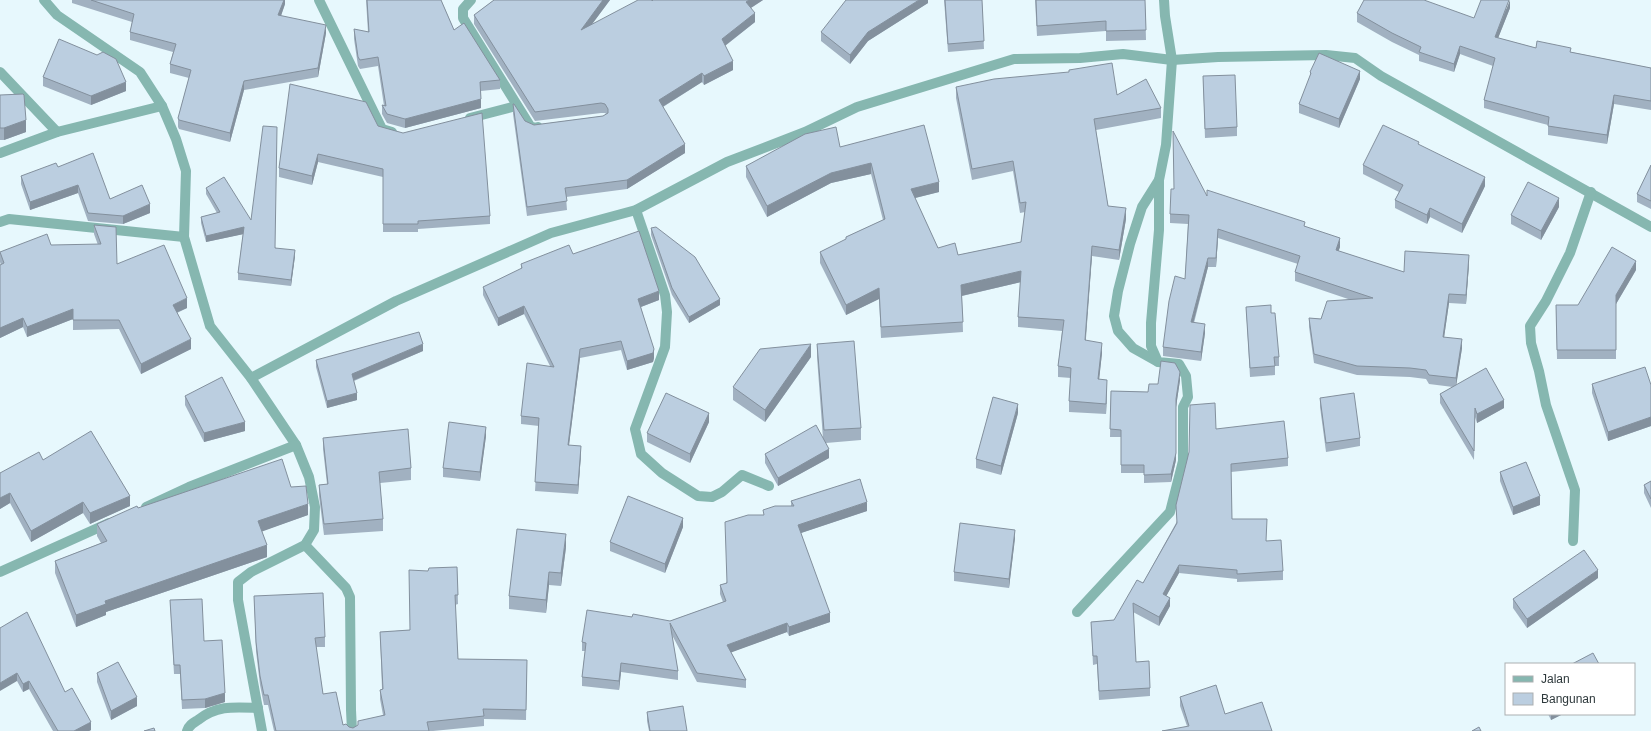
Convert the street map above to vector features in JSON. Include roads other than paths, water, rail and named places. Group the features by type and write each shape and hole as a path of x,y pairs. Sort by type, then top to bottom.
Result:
{"street":[{"path":"44,0 57,15 140,72 162,106 176,139 186,172 184,237 210,326 251,378 296,445 310,477 315,507 314,530 305,545 251,572 238,582 238,600 262,731"},
{"path":"319,0 382,129 405,135"},
{"path":"470,0 463,9 464,18 516,106 532,127 549,126"},
{"path":"1158,362 1151,346 1151,323 1159,230 1158,180 1166,145 1172,60 1164,16 1164,0"},
{"path":"251,378 410,295 551,234 636,210 727,162 806,132 857,107 1014,59 1080,58 1124,54 1172,60 1280,56 1326,56 1354,58 1382,76 1651,227"},
{"path":"0,72 57,132"},
{"path":"0,153 57,132 162,106"},
{"path":"457,122 516,106"},
{"path":"1077,612 1170,512 1175,497 1182,461 1183,407 1188,397 1186,376 1179,364 1158,362 1133,348 1118,331 1114,316 1130,244 1142,207 1158,180"},
{"path":"1574,541 1575,490 1546,405 1531,343 1530,326 1546,301 1570,253 1591,192"},
{"path":"636,210 665,295 667,312 665,347 635,429 642,454 662,474 698,496 712,497 722,492 742,475 769,486"},
{"path":"0,222 9,219 184,237"},
{"path":"140,510 189,488 296,445"},
{"path":"0,572 119,519"},
{"path":"305,545 346,588 350,597 352,731"},
{"path":"187,731 188,727 207,713 225,707 258,708"}]}
